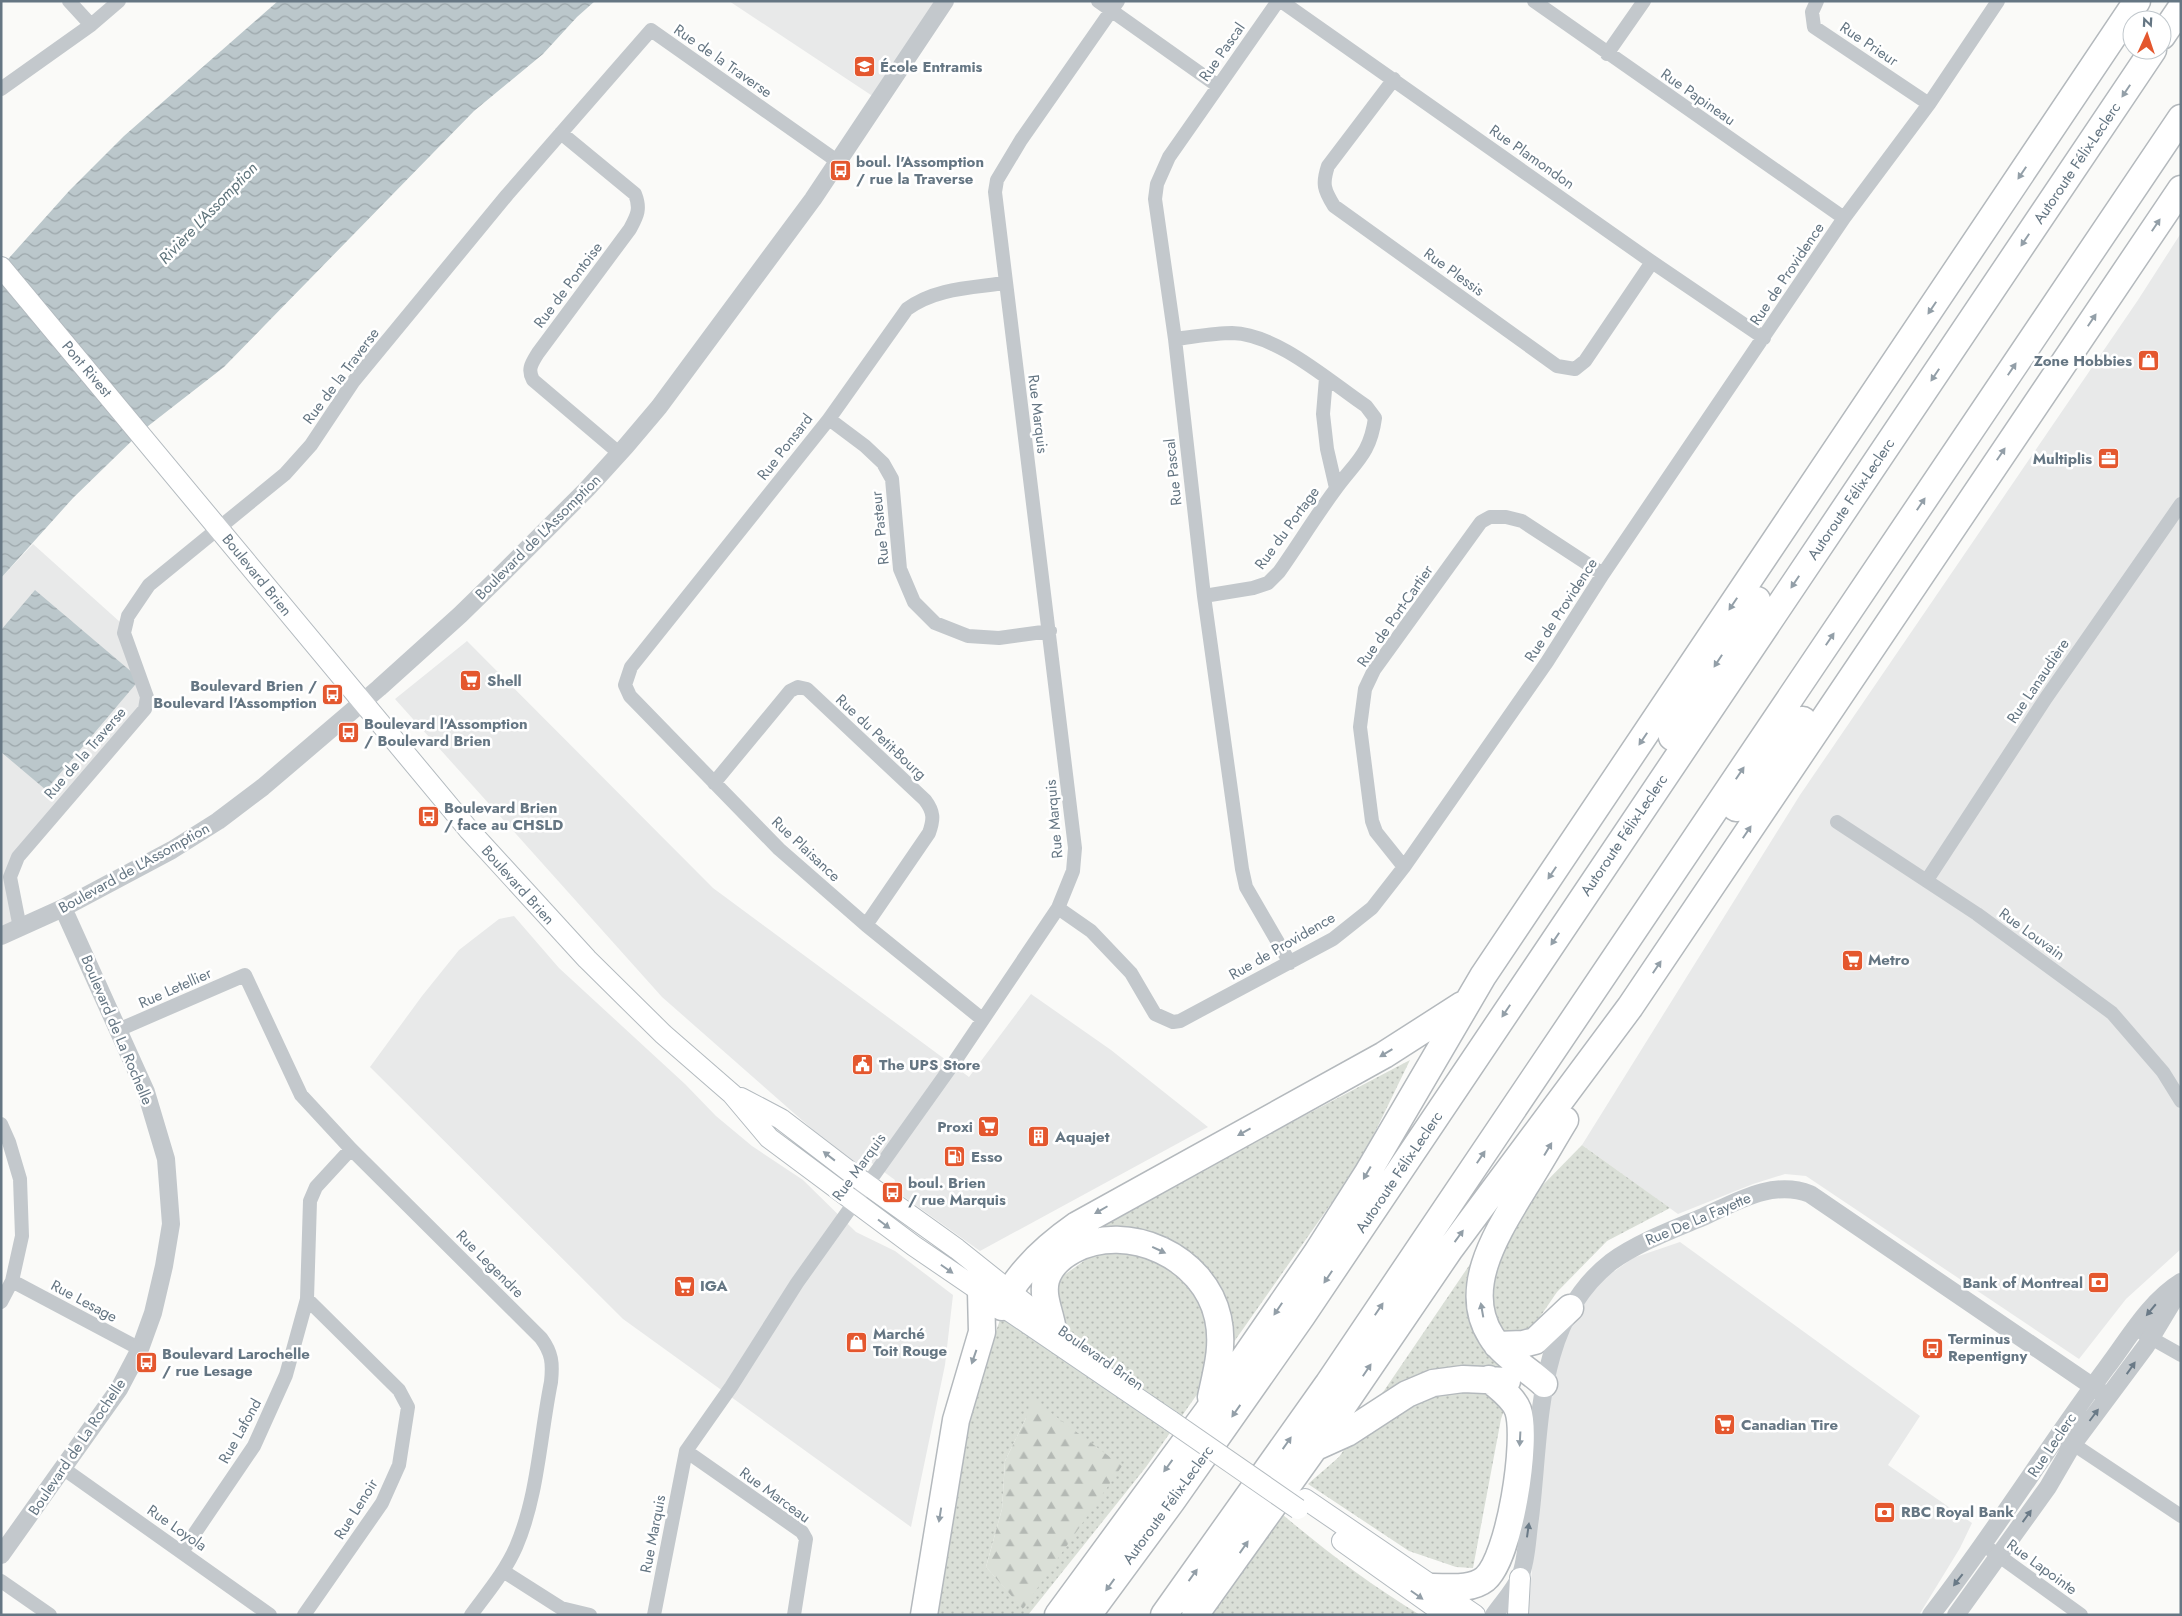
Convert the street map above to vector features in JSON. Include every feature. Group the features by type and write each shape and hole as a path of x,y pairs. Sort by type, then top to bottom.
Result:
{"highway":[{"path":"1058,1615 1207,1412 1348,1204 1466,1003 2137,1"},
{"path":"2172,21 2181,8"},
{"name":"Autoroute Félix-Leclerc","path":"1088,1615 1307,1309 2146,60"},
{"path":"1164,1615 1323,1392 2181,118"},
{"path":"1195,1615 1315,1447 1446,1255 1630,1007 2181,189"},
{"path":"1576,906 1694,698 1773,576 1907,345"},
{"path":"1556,1046 1798,727 1876,614 1974,494"},
{"path":"1005,1299 1022,1274 1042,1254 1081,1222 1384,1055 1466,1003"},
{"path":"1544,1384 1530,1370 1497,1345 1486,1326 1480,1306 1482,1277 1487,1260 1504,1222 1630,1007"},
{"path":"1052,1324 1045,1296 1045,1284 1052,1267 1066,1254 1094,1242 1113,1239 1141,1242 1165,1252 1187,1267 1200,1280 1211,1297 1219,1318 1220,1358 1207,1412"},
{"path":"924,1615 956,1420 982,1332 981,1292"},
{"path":"1497,1345 1523,1344 1535,1341 1570,1308"},
{"path":"1315,1447 1347,1433 1390,1404 1423,1387 1458,1379 1544,1384"},
{"path":"1433,1587 1465,1586 1481,1582 1496,1565 1506,1538 1516,1488 1520,1417 1512,1401 1489,1380"}],"main road":[{"name":"Pont Rivest","path":"1,267 172,471"},
{"name":"Boulevard Brien","path":"172,471 469,830 565,936 663,1034 732,1094 768,1138 981,1292 1005,1299 1052,1324 1174,1416"},
{"name":"Boulevard Brien","path":"732,1094 781,1120 957,1249 1005,1299 1301,1504 1475,1615"},
{"name":"Boulevard Brien","path":"1301,1504 1446,1615"},
{"path":"1518,1615 1520,1578"}],"street":[{"path":"70,1 92,25"},
{"path":"1,89 92,25 119,1"},
{"name":"Boulevard de L'Assomption","path":"1,936 63,908 172,850 218,821 263,787 460,615 587,489 659,407 750,287 813,199 945,1"},
{"path":"1098,1 1115,6 1218,86"},
{"name":"Rue Plamondon","path":"1280,1 1394,79 1652,262 1764,338"},
{"name":"Rue Pascal","path":"1280,1 1169,157 1156,184 1155,200 1175,340 1204,596 1246,887 1290,963"},
{"name":"Rue Papineau","path":"1534,1 1844,218"},
{"path":"1608,54 1644,1"},
{"name":"Rue Prieur","path":"1817,1 1812,12 1814,27 1929,104"},
{"name":"Rue de Providence","path":"1058,908 1091,931 1130,973 1155,1014 1173,1022 1180,1021 1333,939 1372,908 1404,867 1547,662 1603,574 1844,218 1929,104 1998,1"},
{"name":"Rue Marquis","path":"654,1615 686,1451 797,1283 953,1064 1058,908 1073,871 1075,848 995,192 997,180 1021,140 1115,6"},
{"name":"Rue de la Traverse","path":"20,928 10,877 18,857 145,709 147,697 124,633 128,616 149,585 285,474 311,445 353,382 507,195 651,30 837,161"},
{"name":"Rue Plessis","path":"1394,79 1328,166 1324,179 1325,192 1334,206 1557,366 1575,369 1585,360 1652,262"},
{"name":"Rue de Pontoise","path":"561,133 635,194 639,203 639,213 630,229 538,353 531,364 529,372 533,380 619,453"},
{"name":"Rue Ponsard","path":"626,685 632,667 828,419 907,309 937,292 1005,283"},
{"name":"Rue du Portage","path":"1175,340 1232,333 1257,336 1280,346 1366,406 1375,418 1373,436 1365,453 1336,488 1279,572 1268,583 1253,588 1204,596"},
{"name":"Rue du Portage","path":"1326,378 1324,414 1327,449 1336,488"},
{"name":"Rue Pasteur","path":"828,419 865,446 883,463 892,479 900,569 914,602 935,623 968,636 999,638 1050,631"},
{"name":"Rue Lanaudière","path":"1927,880 2046,698 2181,504"},
{"name":"Rue de Port-Cartier","path":"1404,867 1376,832 1372,821 1360,727 1365,689 1374,670 1481,522 1490,517 1506,517 1522,521 1603,574"},
{"name":"Rue Plaisance","path":"626,685 630,696 779,849 866,925 982,1019"},
{"name":"Rue du Petit-Bourg","path":"714,783 790,691 798,687 807,689 925,800 933,814 929,833 866,925"},
{"name":"Rue Louvain","path":"1837,822 1927,880 2083,990 2112,1013 2137,1039 2163,1072 2181,1101"},
{"name":"Boulevard de La Rochelle","path":"1,1556 120,1389 140,1348 153,1313 171,1224 166,1159 146,1092 63,908"},
{"name":"Rue Letellier","path":"118,1030 245,975"},
{"name":"Rue Legendre","path":"245,975 301,1095 351,1149 541,1338 550,1350 553,1363 551,1382 531,1498 516,1548 503,1571 472,1615"},
{"path":"1,1124 9,1142 20,1179 22,1236 12,1282 1,1302"},
{"name":"Rue Lafond","path":"182,1552 254,1446 286,1375 307,1299 310,1201 316,1187 351,1149"},
{"name":"Rue De La Fayette","path":"1494,1615 1520,1578 1530,1513 1544,1384 1570,1308 1593,1278 1629,1250 1754,1195 1770,1190 1789,1188 1803,1191 1818,1199 2108,1397"},
{"name":"Rue Lesage","path":"12,1282 140,1348"},
{"name":"Rue Leclerc","path":"1931,1615 1984,1544 2093,1386 2135,1329 2168,1290 2181,1282"},
{"name":"Rue Leclerc","path":"1956,1615 2048,1487 2073,1444 2152,1337 2181,1288"},
{"name":"Rue Lenoir","path":"304,1615 382,1503 399,1465 408,1407 399,1390 307,1299"},
{"path":"2135,1329 2181,1354"},
{"path":"2073,1444 2181,1516"},
{"name":"Rue Marceau","path":"686,1451 802,1532 806,1539 794,1615"},
{"name":"Rue Loyola","path":"64,1469 270,1615"},
{"name":"Rue Lapointe","path":"1984,1544 2081,1615"},
{"path":"503,1571 561,1608 590,1615"},
{"path":"1,1581 50,1615"}],"shaded area":[{"name":"École Entramis","path":"729,1 946,1 877,99"},
{"path":"2181,233 2181,1249 2126,1299 2079,1359 1806,1176 1785,1174 1753,1184 1678,1214 1582,1145 1800,795 2138,300"},
{"path":"33,544 120,622 145,709 10,877 20,928 1,936 1,578"},
{"path":"467,641 713,888 969,1077 1031,994 1111,1050 1208,1127 980,1251 893,1189 895,1180 869,1161 856,1163 812,1129 662,997 395,699"},
{"path":"514,916 559,968 685,1084 716,1116 752,1146 803,1180 856,1232 895,1251 953,1295 945,1365 911,1527 623,1319 370,1067 422,996 459,950 499,919"},
{"path":"1680,1242 1920,1416 1888,1465 1972,1523 1960,1548 1919,1615 1528,1615 1548,1385 1573,1316 1584,1300 1605,1278 1633,1258"}],"green space":[{"path":"1410,1060 1361,1161 1146,1467 1028,1615 938,1615 965,1437 986,1360 1001,1317 1038,1343 1059,1291 1057,1280 1091,1256 1084,1232","holes":["1026,1418 1024,1609 986,1567 1002,1509 1005,1461"]},
{"path":"1582,1145 1670,1208 1607,1241 1557,1292 1531,1330 1501,1419 1473,1568 1456,1567 1409,1551 1308,1484 1339,1457 1481,1248"},
{"path":"1031,1398 1122,1466 1023,1609 986,1567 1002,1509 1005,1461 1026,1418"},
{"path":"1283,1515 1350,1568 1420,1615 1210,1615"}],"water":[{"name":"Rivière L'Assomption","path":"278,1 595,1 577,17 543,54 474,111 224,367 143,430 73,498 1,578 1,267 69,191 124,136"},
{"path":"35,590 140,679 46,790 1,752 1,630"}],"place":[{"name":"École Entramis","path":"864,67"},
{"name":"boul. l'Assomption / rue la Traverse","path":"840,171"},
{"name":"Zone Hobbies","path":"2148,361"},
{"name":"Multiplis","path":"2108,459"},
{"name":"Shell","path":"471,681"},
{"name":"Boulevard Brien / Boulevard l'Assomption","path":"333,695"},
{"name":"Boulevard l'Assomption / Boulevard Brien","path":"348,733"},
{"name":"Boulevard Brien / face au CHSLD","path":"428,817"},
{"name":"Metro","path":"1852,960"},
{"name":"The UPS Store","path":"863,1065"},
{"name":"Proxi","path":"989,1127"},
{"name":"Aquajet","path":"1039,1137"},
{"name":"Esso","path":"955,1157"},
{"name":"boul. Brien / rue Marquis","path":"892,1192"},
{"name":"Bank of Montreal","path":"2099,1283"},
{"name":"IGA","path":"684,1286"},
{"name":"Marché Toit Rouge","path":"857,1343"},
{"name":"Terminus Repentigny","path":"1932,1348"},
{"name":"Boulevard Larochelle / rue Lesage","path":"146,1363"},
{"name":"Canadian Tire","path":"1725,1425"},
{"name":"RBC Royal Bank","path":"1885,1512"}]}
